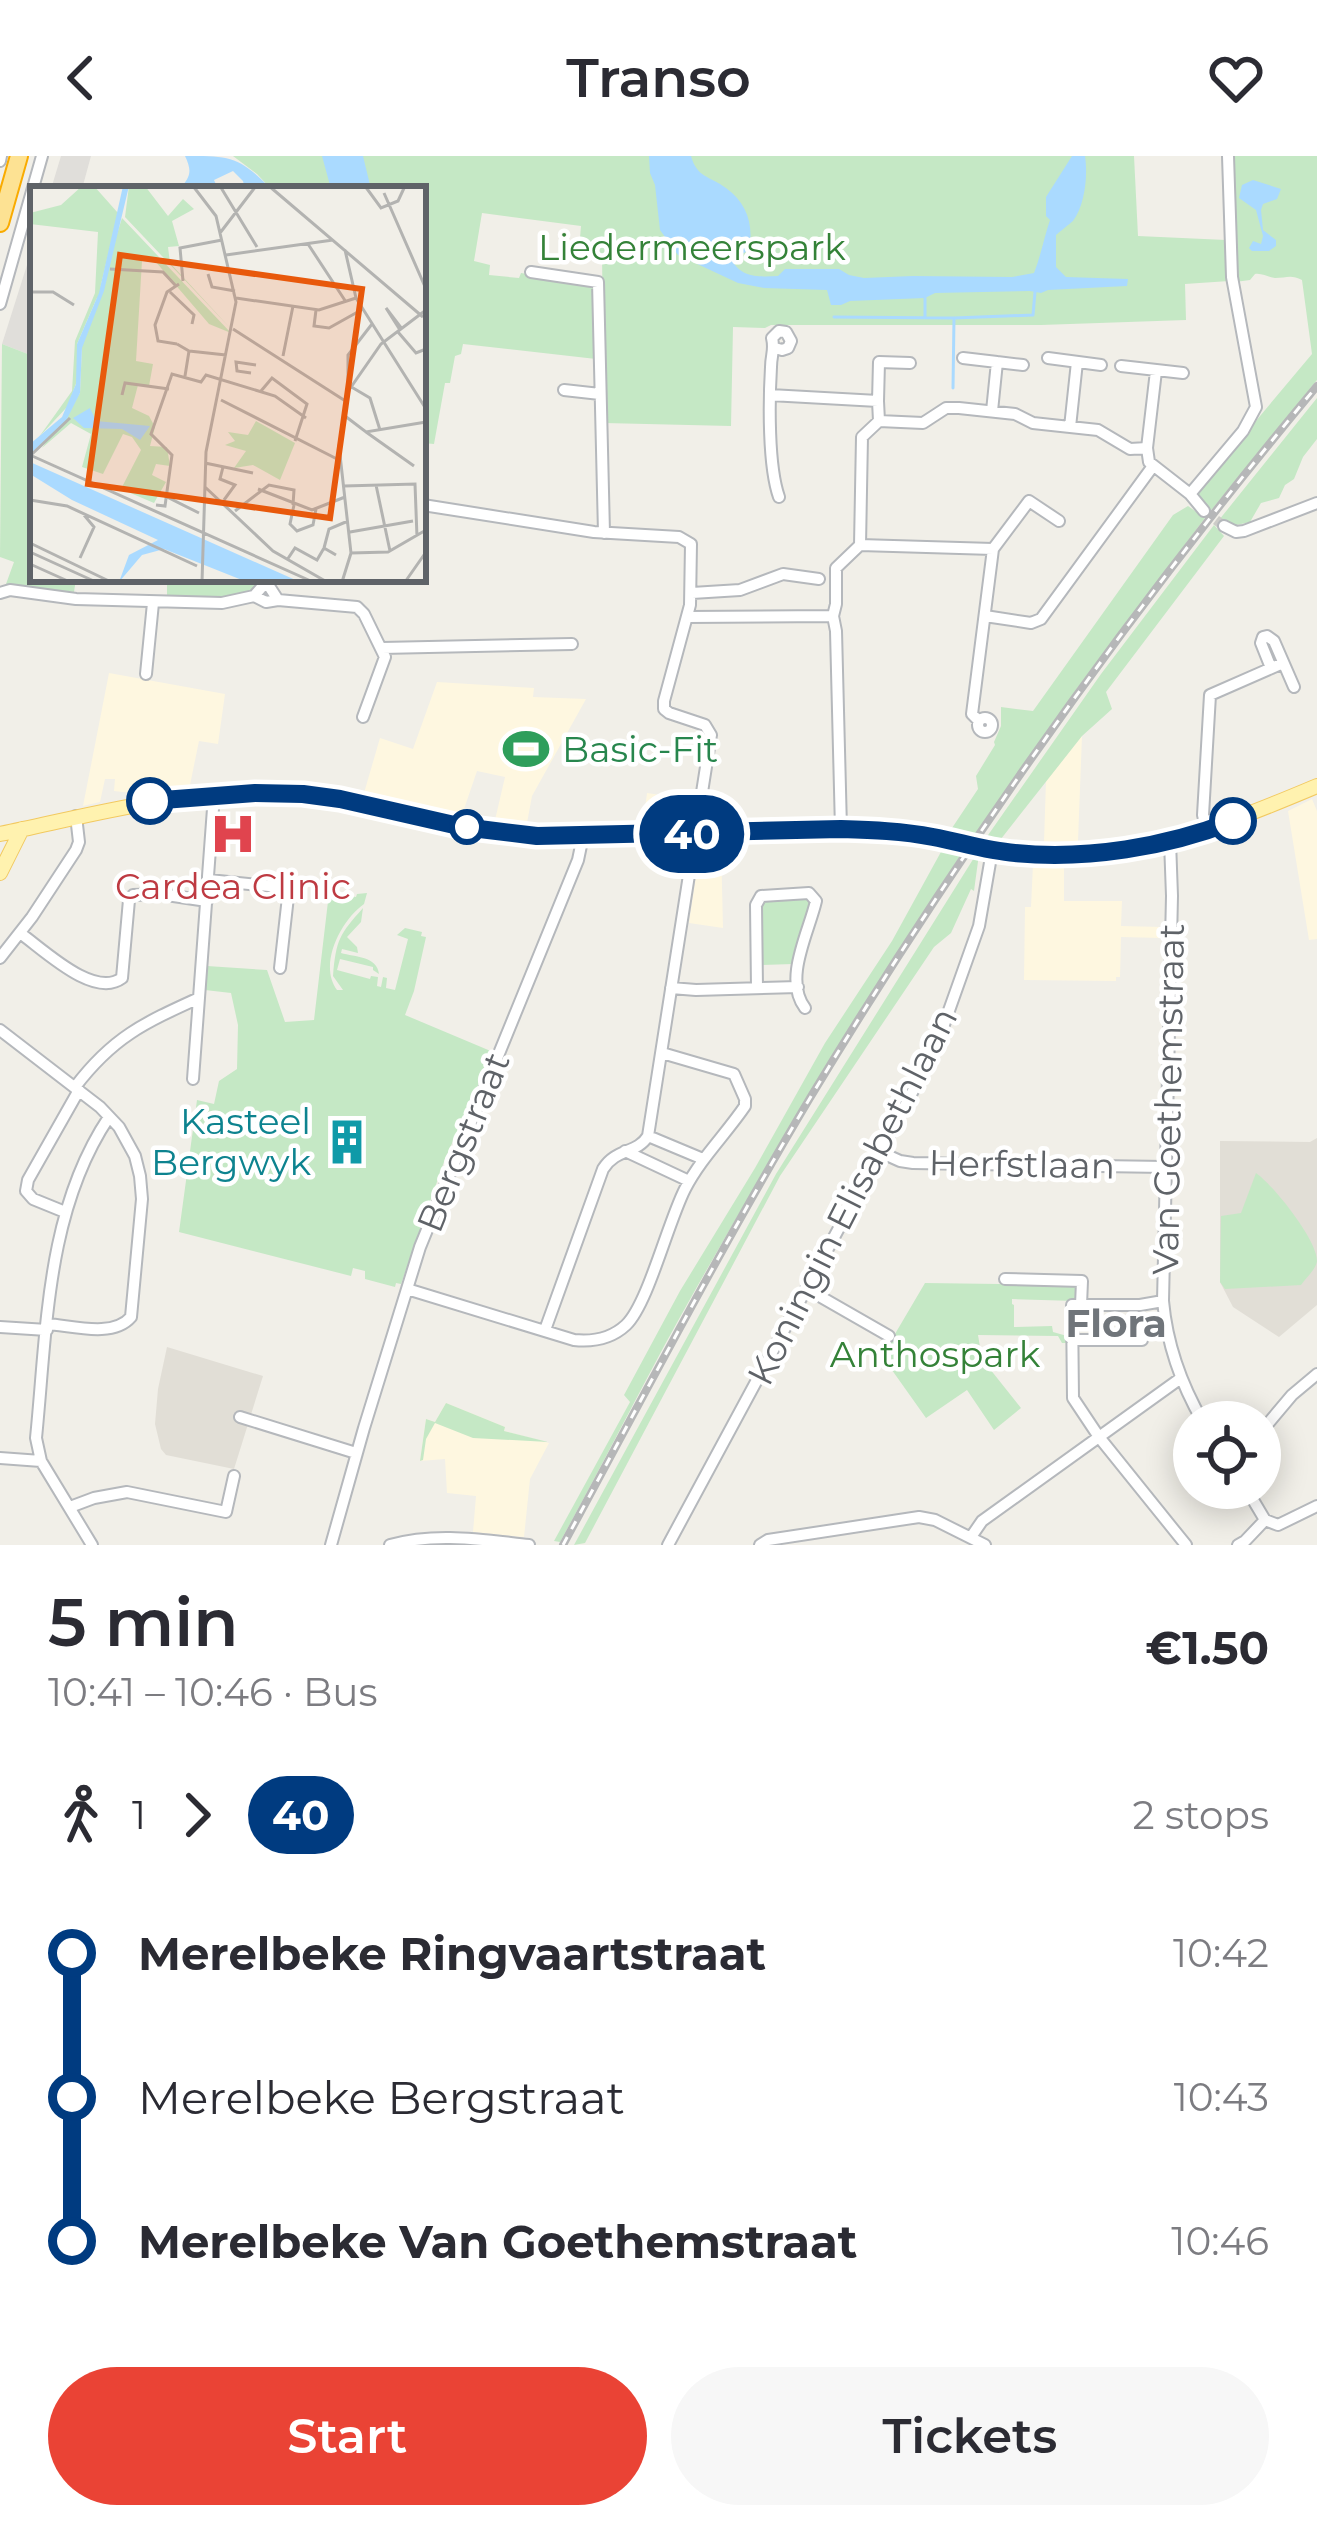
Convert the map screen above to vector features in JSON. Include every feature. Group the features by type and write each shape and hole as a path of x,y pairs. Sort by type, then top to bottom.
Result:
{"highway":[{"path":"0,223 19,156"}],"main road":[{"path":"0,834 147,801 276,792 312,794 493,832 537,836 841,829 913,834 992,850 1047,854 1170,841 1317,786"},
{"path":"0,873 22,829"}],"street":[{"path":"33,186 42,156"},
{"path":"1190,494 1244,431 1256,406 1232,277 1228,156"},
{"path":"0,304 30,198"},
{"path":"531,272 598,282 604,533"},
{"path":"775,348 770,440 779,497"},
{"path":"963,358 1023,364"},
{"path":"1048,358 1101,365"},
{"path":"879,421 873,362 910,363"},
{"path":"992,411 997,362"},
{"path":"1070,427 1076,362"},
{"path":"1120,366 1184,374"},
{"path":"986,616 1031,623 1041,619 1151,464 1147,448 1156,371"},
{"path":"563,390 600,394"},
{"path":"770,395 878,401"},
{"path":"860,545 861,442 865,434 879,421 923,422 951,407 1104,432 1190,494 1204,511"},
{"path":"1130,449 1147,448"},
{"path":"1016,490 1058,521"},
{"path":"979,721 972,714 992,549 1029,501"},
{"path":"1224,526 1244,531 1317,503"},
{"path":"426,505 689,541 692,593 664,709 705,725 710,735 647,1139"},
{"path":"841,829 833,616 836,568 860,545 992,549"},
{"path":"692,593 740,590 783,574 819,579"},
{"path":"0,593 234,602 254,596 267,582"},
{"path":"269,582 278,600"},
{"path":"254,596 266,602 357,608 364,614 385,663 363,717"},
{"path":"146,674 153,602"},
{"path":"687,617 833,616"},
{"path":"382,648 572,644"},
{"path":"1207,831 1203,815 1210,695 1277,665 1294,687"},
{"path":"193,1078 214,795"},
{"path":"0,958 78,846 76,816"},
{"name":"Bergstraat","path":"331,1545 433,1214 584,836"},
{"name":"Van Goethemstraat","path":"1170,841 1163,1301 1170,1346 1192,1401"},
{"name":"Koningin Elisabethlaan","path":"668,1545 934,1051 974,945 992,850"},
{"path":"209,880 289,888 280,968"},
{"path":"757,988 755,904 769,894 809,892 816,901 798,955 798,999 806,1008"},
{"path":"20,933 89,982 112,984 122,978 131,896 207,901"},
{"path":"671,988 798,987"},
{"path":"65,1212 33,1199 26,1191 77,1088 117,1040 200,998"},
{"path":"0,1030 109,1117 135,1156 142,1187 134,1312 125,1325 112,1329 0,1327"},
{"path":"407,1288 586,1342 610,1336 627,1324 689,1181 746,1106 738,1079 730,1071 662,1053"},
{"path":"92,1545 41,1461 36,1438 55,1254 85,1161 109,1117"},
{"path":"545,1330 603,1169 613,1156 647,1139 703,1159"},
{"path":"625,1151 689,1181"},
{"name":"Herfstlaan","path":"880,1152 913,1162 1165,1167"},
{"path":"1005,1279 1082,1281 1082,1305"},
{"path":"807,1289 889,1336"},
{"path":"1163,1301 1072,1305 1072,1397 1186,1545"},
{"path":"1072,1342 1142,1340"},
{"path":"1281,1408 1317,1375"},
{"path":"971,1537 982,1520 1181,1378"},
{"path":"240,1417 356,1453"},
{"path":"0,1458 41,1461"},
{"path":"70,1508 128,1492 226,1512 234,1476"},
{"path":"1258,1509 1272,1524 1317,1506"},
{"path":"760,1545 919,1517 985,1545"},
{"path":"1244,1544 1265,1520"},
{"path":"678,1529 680,1545"},
{"path":"390,1545 442,1537 530,1545"}],"shaded area":[{"path":"61,156 91,156 83,186 52,186"},
{"path":"30,255 30,355 2,344"},
{"path":"109,673 225,694 218,744 199,741 190,785 131,793 114,791 115,779 105,779 100,802 83,806"},
{"path":"437,682 534,688 533,697 586,699 532,796 527,823 495,820 505,777 477,771 462,815 364,793 380,738 413,749"},
{"path":"1082,736 1078,841 1044,842 1046,781"},
{"path":"647,793 694,800 693,818 643,823"},
{"path":"1312,799 1317,811 1317,939 1309,940 1288,811"},
{"path":"707,844 721,844 723,928 689,923 700,850"},
{"path":"1064,863 1064,901 1122,901 1121,926 1162,927 1161,938 1121,937 1116,981 1024,980 1025,907 1031,907 1033,864"},
{"path":"1317,1138 1317,1305 1279,1337 1233,1307 1220,1282 1220,1141 1310,1142"},
{"path":"167,1347 263,1376 234,1469 166,1455 161,1449 155,1424"},
{"path":"446,1403 505,1427 504,1431 549,1443 530,1479 524,1537 473,1532 476,1496 447,1493 445,1459 420,1461 426,1419 435,1422"}],"green space":[{"name":"Liedermeerspark","path":"233,156 1134,156 1138,236 1226,240 1229,281 1185,284 1186,320 733,327 731,426 604,423 602,254 579,250 581,226 482,213 474,261 490,265 489,275 519,278 521,273 593,285 596,359 463,344 461,354 455,356 450,383 445,383 434,444 426,443 426,186 268,186"},
{"path":"1231,156 1317,156 1317,380 1209,513 1193,496 1312,354 1302,280 1255,274 1250,280 1235,282"},
{"path":"2,344 30,355 30,582 76,582 74,592 6,584 14,562 0,557"},
{"path":"1317,398 1317,439 1294,479 1279,498 1261,503 1250,522 1228,527 1219,520"},
{"path":"1188,506 1205,518 1078,687 975,836 950,831 978,789 976,776 995,745 1001,707 1033,711 1173,515"},
{"path":"1214,525 1224,536 1106,692 1112,709 1082,736 997,844 986,842 1101,674"},
{"path":"167,582 263,582 242,598 167,601"},
{"path":"942,850 964,850 762,1175 560,1542 554,1541 630,1402 624,1395 680,1291"},
{"path":"977,853 974,891 971,889 951,933 934,947 780,1176 585,1543 574,1545 776,1174"},
{"path":"329,893 356,897 367,893 331,956 332,980 337,990 343,990 333,976 338,945 363,908 361,922 347,937 358,953 342,949 341,953 370,960 379,974 373,967 340,959 337,970 378,977 381,987 383,977 387,978 386,988 395,990 408,939 397,935 405,928 422,932 426,937 405,1015 493,1052 445,1159 401,1284 395,1287 365,1279 365,1271 353,1268 351,1276 179,1232 197,1100 214,1104 219,1081 237,1069 238,1025 231,993 205,990 207,966 267,970 285,1022 314,1020"},
{"path":"803,896 810,903 793,964 762,965 760,905 766,897"},
{"path":"1256,1173 1292,1213 1315,1251 1316,1264 1301,1285 1225,1289 1220,1282 1221,1216 1241,1213"},
{"name":"Anthospark","path":"925,1283 1078,1285 1076,1301 1012,1299 1014,1327 1052,1326 1053,1332 1067,1336 1066,1343 1058,1336 978,1335 982,1359 1021,1408 994,1430 967,1390 926,1418 882,1356"},
{"path":"446,1403 505,1427 504,1431 548,1442 473,1438 435,1423 420,1461 426,1419 435,1422"}],"water":[{"path":"185,156 233,160 268,186 244,186 233,171 214,180 217,186 182,186 189,166"},
{"path":"322,156 363,156 370,186 330,186"},
{"path":"649,156 691,156 700,173 739,200 750,232 749,250 732,260 740,270 778,276 785,269 839,269 864,278 1034,273 1050,220 1046,197 1072,156 1085,156 1083,198 1073,221 1056,235 1056,267 1066,277 1128,279 1127,286 1041,293 935,293 925,298 831,305 827,290 738,283 678,255 660,230"},
{"path":"1253,180 1281,189 1277,199 1263,204 1261,210 1263,230 1276,240 1269,251 1249,248 1253,241 1261,244 1263,236 1256,210 1239,198 1242,185"}],"waterway":[{"path":"834,317 1033,315 1035,292"},
{"path":"925,298 925,316"},
{"path":"953,388 954,318"}],"tunnel":[{"path":"1204,511 1224,526"}],"railway":[{"path":"563,1545 778,1153 867,1005 1050,732 1180,557 1317,386"}],"bus line":[{"name":"40","path":"150,801 312,794 463,827 537,836 882,830 1032,855 1143,846 1233,821"}],"place":[{"name":"Basic-Fit","path":"526,749"},
{"name":"Cardea Clinic","path":"233,834"},
{"name":"Kasteel Bergwyk","path":"347,1142"}],"district":[{"name":"Flora","path":"1116,1323"}]}
